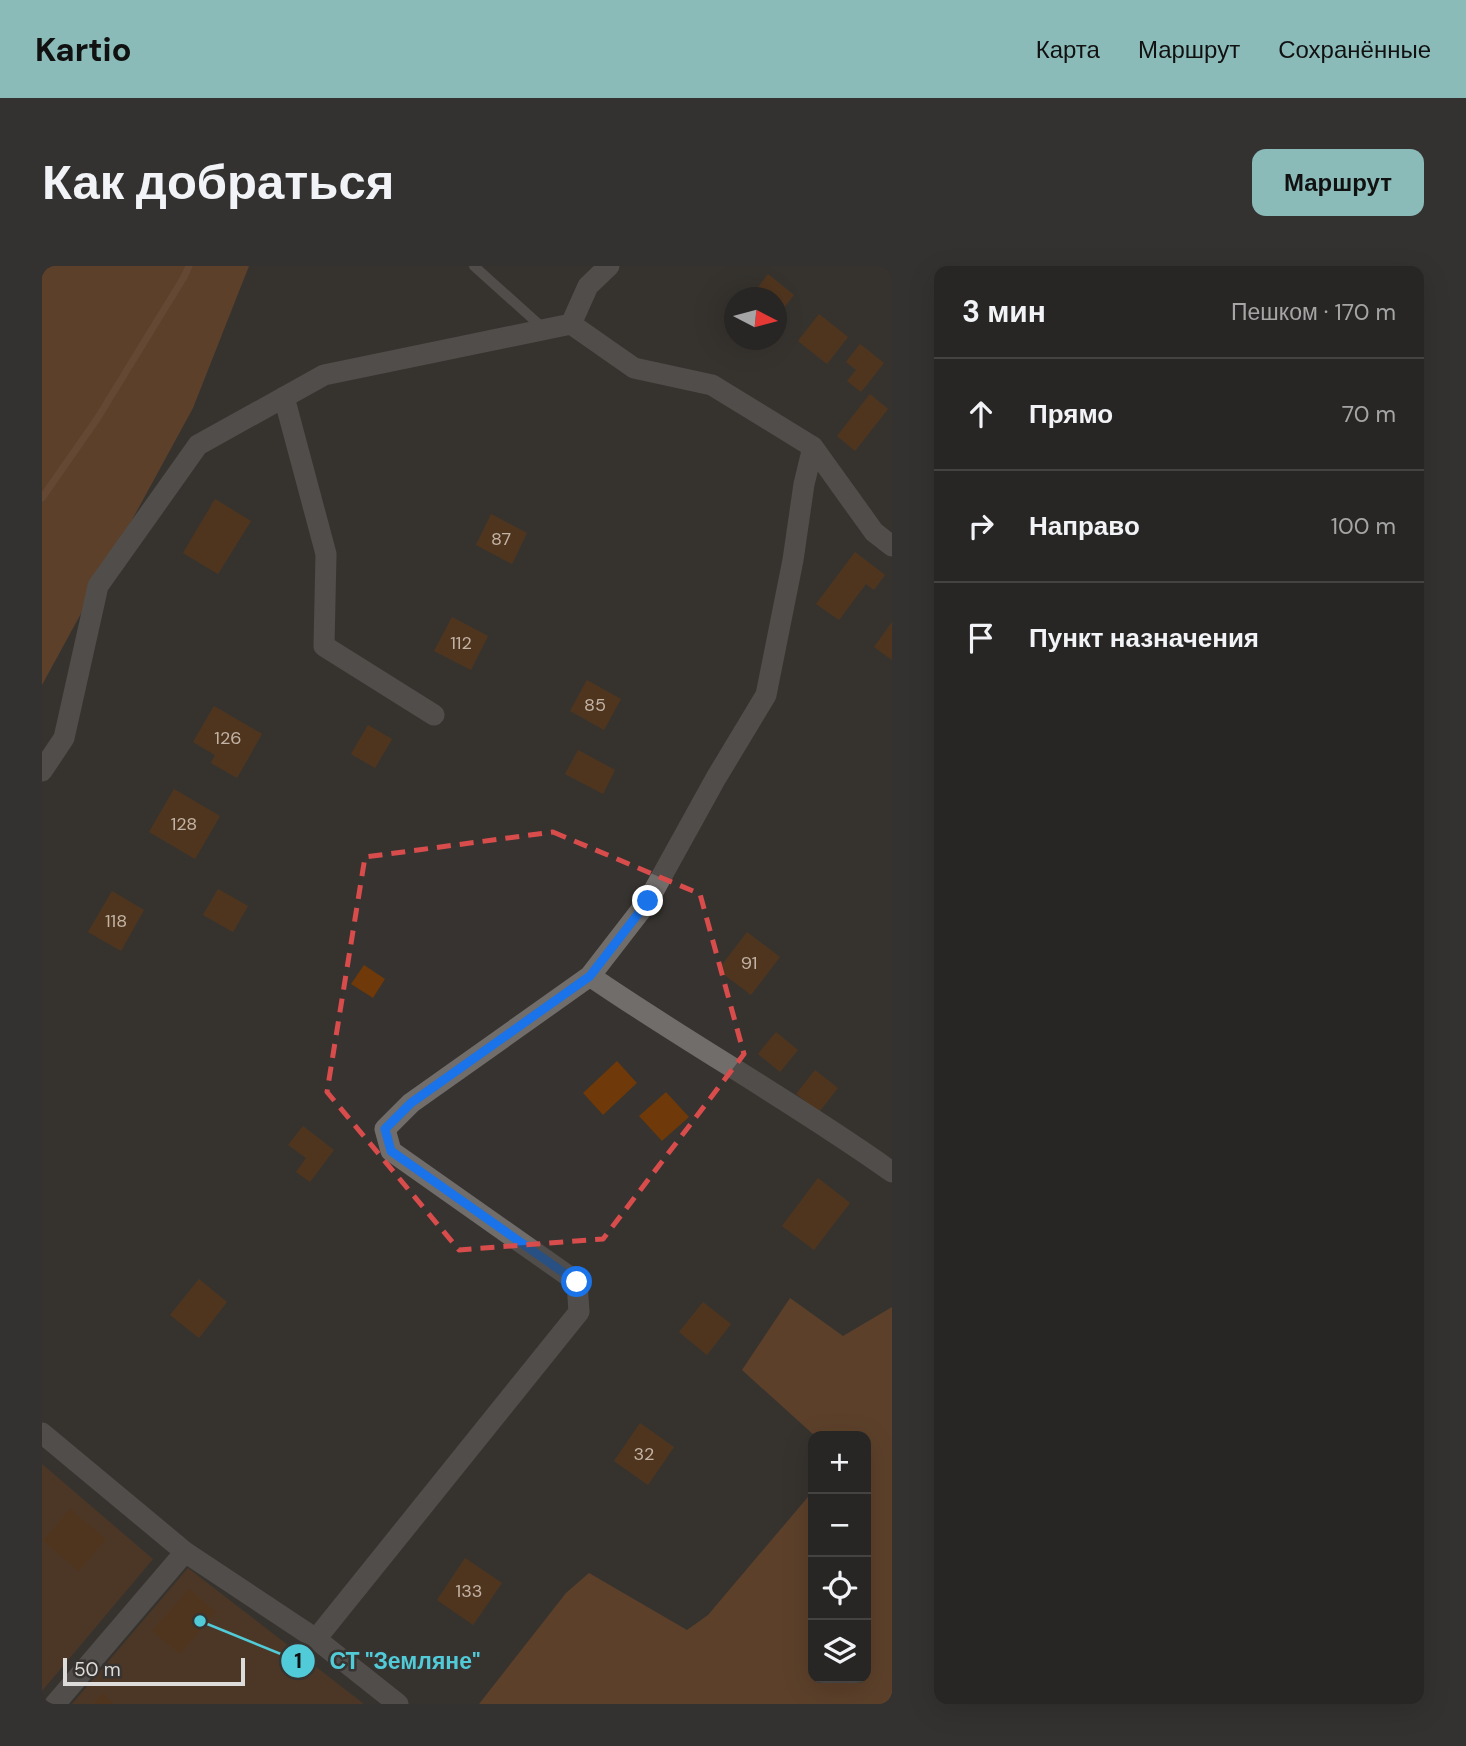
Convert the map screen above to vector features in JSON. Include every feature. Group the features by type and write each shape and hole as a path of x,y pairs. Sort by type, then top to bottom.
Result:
{"street":[{"path":"572,324 588,286 609,266"},
{"path":"42,771 64,738 98,586 198,445 324,375 572,324 634,368 712,385 813,447 874,532 892,546"},
{"path":"284,397 326,554 324,646 434,715"},
{"path":"316,1639 579,1312 577,1282 391,1151 385,1129 411,1103 590,976 648,901 716,778 766,695 813,447"},
{"path":"590,976 639,1010 850,1142 892,1172"},
{"path":"42,1433 185,1552 316,1639 398,1704"},
{"path":"55,1704 185,1552"}],"lane":[{"path":"474,266 544,329"}],"highlighted area":[{"path":"553,832 700,894 744,1054 603,1239 459,1250 327,1092 365,857"}],"shaded area":[{"path":"42,266 249,266 193,408 42,685"},
{"path":"790,1298 843,1336 892,1307 892,1704 479,1704 566,1593 589,1573 687,1630 708,1615 808,1497 808,1683 871,1683 871,1431 809,1431 742,1370"},
{"path":"42,1464 153,1559 42,1691"},
{"path":"188,1568 364,1704 72,1704"}],"building":[{"path":"768,274 784,287 758,287"},
{"path":"787,289 794,295 787,304"},
{"path":"819,314 848,337 827,364 798,341"},
{"path":"860,344 884,363 861,392 847,381 856,370 846,362"},
{"path":"870,394 888,409 855,451 837,436"},
{"path":"215,499 251,521 218,574 183,553"},
{"path":"491,514 527,533 512,564 476,545"},
{"path":"855,552 885,575 874,590 866,584 839,620 816,604"},
{"path":"452,617 488,636 471,670 434,651"},
{"path":"892,622 892,660 874,647"},
{"path":"587,680 621,699 604,730 570,711"},
{"path":"214,706 262,734 237,778 211,763 215,755 193,742"},
{"path":"368,725 392,739 375,768 351,754"},
{"path":"578,750 615,770 603,794 565,774"},
{"path":"174,789 220,816 195,859 149,832"},
{"path":"218,889 248,906 233,932 203,915"},
{"path":"112,891 144,910 121,951 88,932"},
{"path":"747,932 780,957 751,995 718,970"},
{"path":"364,965 385,979 373,998 351,984"},
{"path":"776,1032 798,1050 780,1072 758,1054"},
{"path":"617,1061 637,1083 603,1115 583,1093"},
{"path":"815,1070 838,1088 819,1112 796,1094"},
{"path":"666,1092 689,1117 662,1141 639,1116"},
{"path":"303,1126 334,1150 310,1182 296,1172 306,1158 288,1145"},
{"path":"818,1178 850,1203 814,1250 782,1226"},
{"path":"199,1279 227,1302 199,1338 170,1315"},
{"path":"703,1302 731,1324 707,1355 679,1332"},
{"path":"640,1423 674,1447 648,1485 614,1461"},
{"path":"70,1509 106,1539 79,1571 43,1541"},
{"path":"465,1558 502,1583 473,1625 437,1600"},
{"path":"189,1589 216,1612 180,1654 152,1631"},
{"path":"102,1693 114,1704 93,1704"}],"waterway":[{"path":"42,498 97,419 189,266"}],"place":[{"name":"СТ \"Земляне\"","path":"200,1621"}],"route":[{"path":"577,1282 391,1151 385,1129 411,1103 590,976 648,901"}]}
